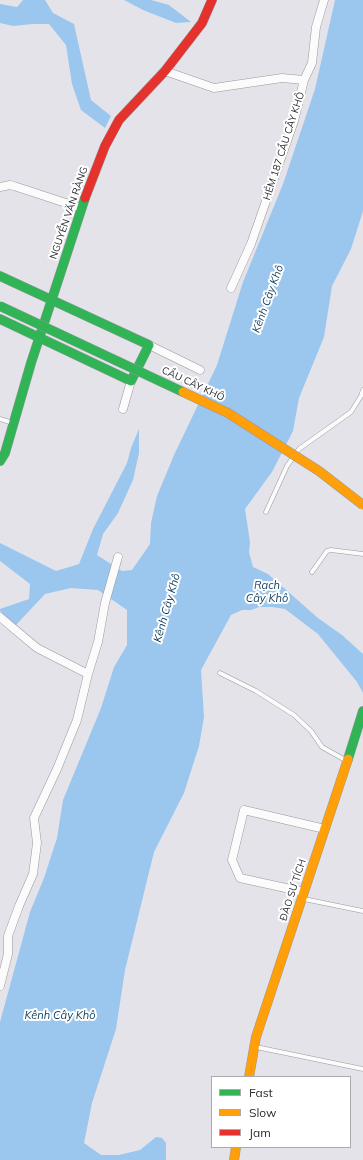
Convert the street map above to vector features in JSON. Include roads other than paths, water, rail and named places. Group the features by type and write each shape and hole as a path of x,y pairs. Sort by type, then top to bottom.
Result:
{"main road":[{"name":"NGUYỄN VĂN RÀNG","path":"0,461 5,453 81,208 105,146 119,120 165,71 202,23 212,0"},
{"path":"0,276 149,345 131,381 0,319"},
{"name":"CẦU CÂY KHÔ","path":"0,306 228,413 319,471 363,505"},
{"name":"ĐÀO SƯ TÍCH","path":"249,1076 256,1036 348,761 352,743 363,711"},
{"path":"234,1160 236,1148"}],"street":[{"name":"HẺM 187 CẦU CÂY KHÔ","path":"231,288 251,244 294,121 304,80 312,63 316,26 324,0"},
{"path":"165,71 214,88 282,78 304,80"},
{"path":"0,187 10,185 14,186 81,208"},
{"path":"149,345 200,370"},
{"path":"123,409 131,381"},
{"path":"0,986 8,954 8,936 33,874 37,843 34,818 58,769 77,720 88,674 98,642 105,603 118,557"},
{"path":"0,617 37,648 88,674"},
{"path":"303,895 240,878 232,860 244,810 325,829"}],"lane":[{"path":"266,512 287,466 299,449 352,412 363,390"},
{"path":"0,419 14,423"},
{"path":"312,572 327,551 331,550 363,554"},
{"path":"220,673 256,691 294,715 310,731 322,747 348,761"},
{"path":"303,895 363,911"},
{"path":"254,1047 363,1069"}],"water":[{"path":"23,0 45,0 53,13 74,24 91,100 111,116 105,128 81,110 72,84 66,45 49,24 13,26 0,23 0,4 17,7"},
{"path":"124,0 151,0 169,5 191,22 176,23 143,10"},
{"name":"Kênh Cây Khô","path":"335,0 363,0 363,211 351,249 332,286 324,337 299,398 293,431 272,472 245,509 250,542 249,552 253,567 268,574 318,618 342,635 363,654 363,693 357,682 318,634 285,609 259,607 251,610 242,610 231,615 201,670 204,717 199,746 184,793 154,852 125,970 116,1029 92,1103 84,1143 101,1155 119,1155 140,1150 156,1137 162,1138 166,1143 166,1160 0,1160 0,1022 30,912 44,878 57,838 63,800 101,708 114,667 127,645 127,610 98,590 71,588 45,594 16,625 0,611 0,609 29,599 30,584 0,561 0,543 56,571 79,564 93,529 127,463 131,448 139,429 139,453 133,480 118,513 103,534 97,555 122,571 132,570 150,544 151,523 157,496 174,455 217,365 243,282 283,184 315,89"}],"water label":[{"name":"Rạch Cây Khô","path":"267,592"}]}
